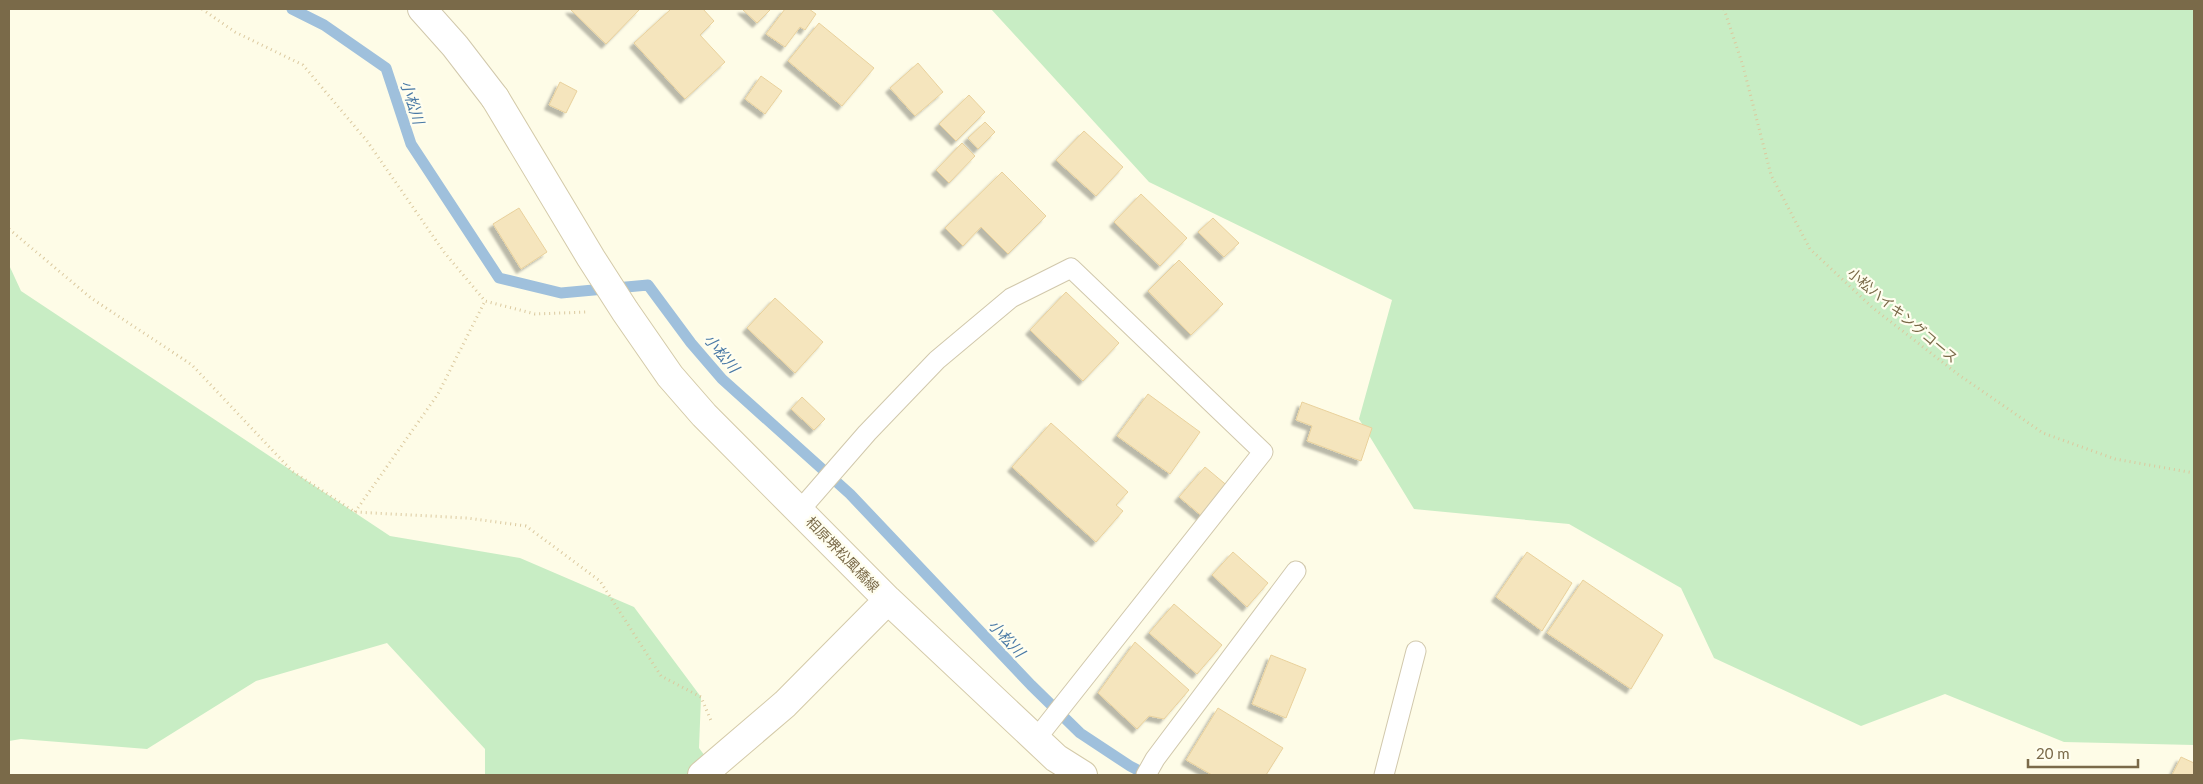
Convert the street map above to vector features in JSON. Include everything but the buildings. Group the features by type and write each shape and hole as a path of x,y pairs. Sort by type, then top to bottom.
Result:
{"street":[{"name":"相原堺松風橋線","path":"422,9 455,46 495,98 591,258 670,376 704,415 888,600 1056,758 1082,775"},
{"path":"702,775 785,704 888,600"}],"lane":[{"path":"800,510 841,462 937,360 1011,298 1071,268 1263,452 1036,739"},
{"path":"1151,767 1296,571"},
{"path":"1384,775 1416,651"}],"path":[{"path":"202,9 235,32 304,65 367,141 444,252 485,301 536,314 625,311"},
{"name":"小松ハイキングコース","path":"1724,9 1743,66 1771,175 1810,249 1873,308 1959,375 2044,433 2115,459 2194,473"},
{"path":"9,229 91,298 192,365 292,471 355,512 467,518 526,526 600,581 661,676 701,697 726,756"},
{"path":"355,512 438,394 485,301"}],"green space":[{"path":"991,9 2194,9 2194,745 2064,742 1945,694 1861,726 1714,658 1681,588 1569,524 1414,509 1359,419 1392,300 1149,182"},
{"path":"9,265 21,291 390,536 520,558 634,607 701,697 699,748 719,775 485,775 485,749 387,643 256,681 147,749 21,739 9,741"}],"waterway":[{"name":"小松川","path":"292,9 324,25 386,68 411,144 499,278 561,293 648,285 691,343 722,379 850,494 1031,685 1080,733 1147,775"}]}
